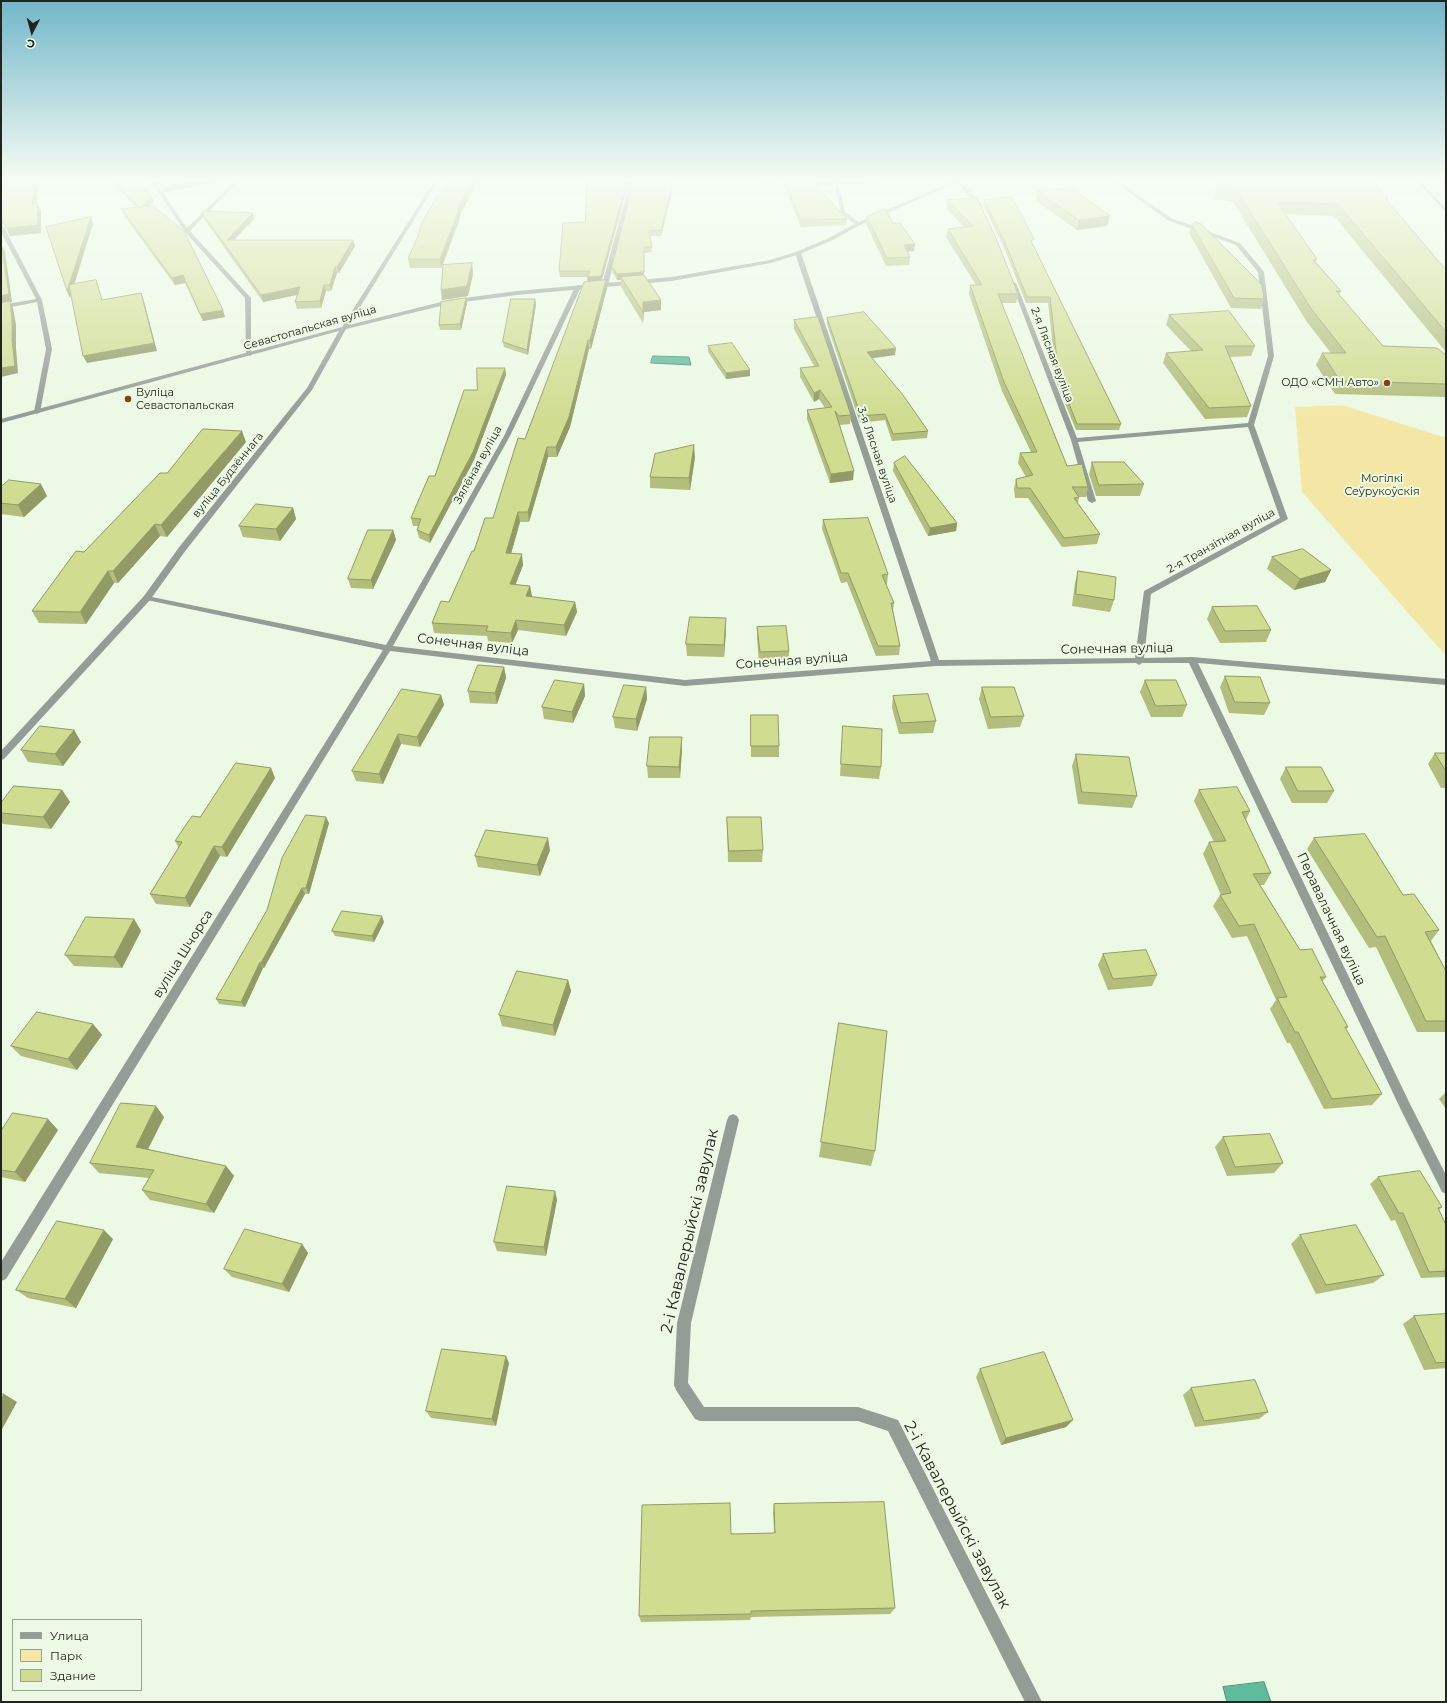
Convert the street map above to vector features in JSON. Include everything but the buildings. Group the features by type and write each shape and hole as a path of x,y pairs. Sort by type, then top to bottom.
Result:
{"street":[{"path":"18,260 39,300 49,349 37,412"},
{"path":"214,260 248,298 249,355"},
{"name":"вуліца Будзённага","path":"1,757 147,598 183,548 310,390 344,328 386,260"},
{"path":"606,285 612,260"},
{"name":"Севастопальская вуліца","path":"1,420 37,412 344,328 449,302 672,278 773,260"},
{"name":"3-я Лясная вуліца","path":"801,260 936,663"},
{"path":"1074,440 1251,425 1271,356 1261,272 1252,260"},
{"name":"2-я Лясная вуліца","path":"1010,276 1074,440 1092,501"},
{"name":"Зялёная вуліца","path":"388,648 507,436 578,287"},
{"path":"1,307 39,300"},
{"name":"Севастопальская вуліца","path":"1,425 14,418"},
{"name":"2-я Транзітная вуліца","path":"1139,662 1148,593 1284,519 1251,425"},
{"name":"Сонечная вуліца","path":"147,598 388,648 685,683 936,663 1139,662 1192,660 1446,682"},
{"name":"вуліца Шчорса","path":"1,1274 388,648"},
{"name":"Перавалачная вуліца","path":"1192,660 1406,1108 1446,1188"},
{"name":"2-і Кавалерыйскі завулак","path":"733,1120 684,1323 681,1385 700,1414 858,1414 893,1425 1034,1702"}],"green space":[{"name":"Могілкі Сеўрукоўскія","path":"1342,405 1446,438 1446,656 1302,492 1295,407"}],"shaded area":[{"path":"653,356 689,357 691,365 651,363"},
{"path":"1264,1682 1271,1702 1227,1702 1223,1687"}],"place":[{"name":"ОДО «СМН Авто»","path":"1387,383"},
{"name":"Вуліца Севастопальская","path":"128,399"}]}
